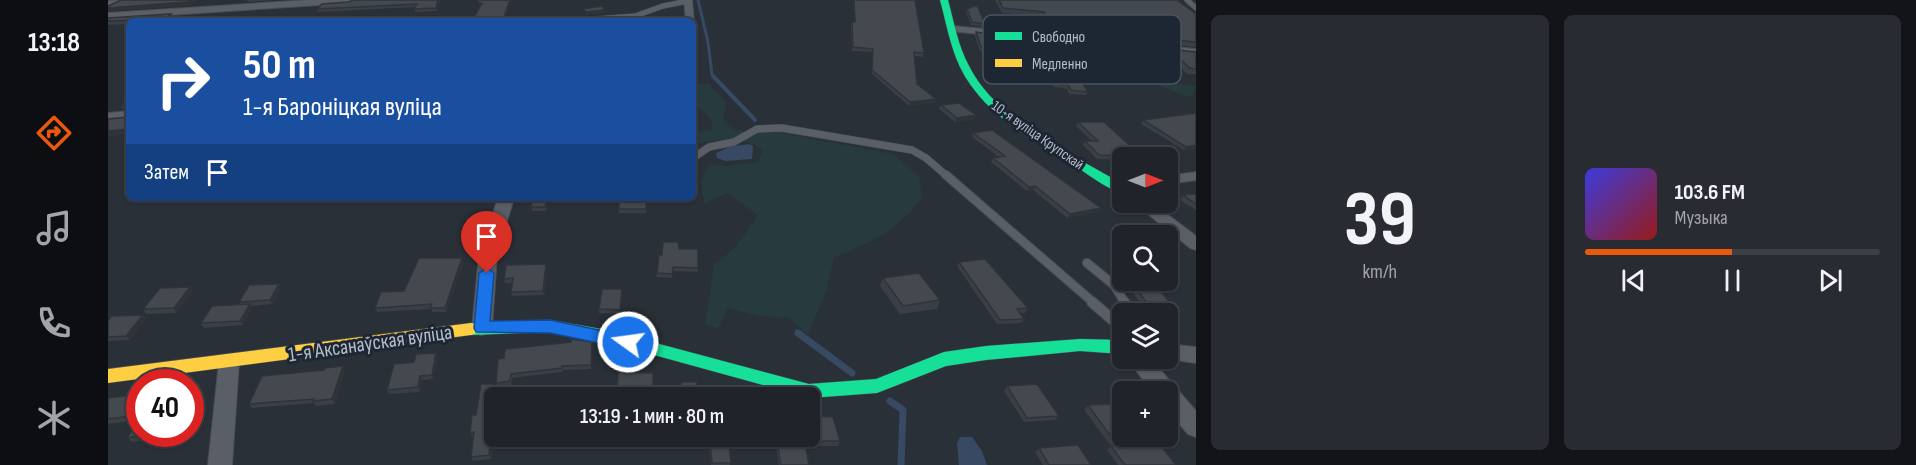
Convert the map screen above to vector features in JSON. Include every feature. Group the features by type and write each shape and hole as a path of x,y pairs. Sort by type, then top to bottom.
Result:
{"street":[{"path":"108,4 118,0"},
{"path":"108,16 350,0"},
{"path":"688,0 691,18"},
{"name":"10-я вуліца Крупскай","path":"944,0 967,73 986,98 1057,150 1112,183"},
{"path":"952,29 983,32"},
{"path":"1181,51 1196,52"},
{"path":"108,117 126,115"},
{"path":"1178,178 1196,176"},
{"path":"482,328 488,255 505,201"},
{"path":"1155,213 1196,244"},
{"name":"1-я Аксанаўская вуліца","path":"108,376 482,328 550,326 607,336 809,391 877,386 944,359 1080,345 1112,347"},
{"path":"1178,353 1196,355"},
{"path":"220,465 229,362"},
{"path":"1146,369 1156,381"},
{"path":"1178,407 1196,428"}],"lane":[{"path":"609,18 635,16 688,0"},
{"path":"1187,0 1196,8"},
{"path":"696,156 709,147 734,142 757,129 782,128 912,150 927,158 1112,318"},
{"path":"1087,263 1112,283"}],"green space":[{"path":"696,84 709,84 726,102 723,120 735,131 781,133 893,154 919,177 922,198 903,219 872,241 834,257 826,291 808,335 788,318 759,316 728,308 718,328 705,325 714,265 736,247 758,215 728,193 704,204 701,182 709,164 726,166 758,162 763,151 755,145 738,140 696,144 696,132 713,130 707,114 696,106"},
{"path":"1155,84 1196,86 1192,96 1185,96"}],"water":[{"path":"749,144 753,146 752,159 726,161 717,158 716,153 729,147"},
{"path":"960,437 972,437 982,451 987,465 959,465 957,443"}],"building":[{"path":"121,0 191,0 108,8"},
{"path":"353,0 438,0 436,8 414,9 417,4 317,9 322,4"},
{"path":"478,0 510,0 504,18 474,18 482,3 478,3"},
{"path":"854,0 915,0 924,53 914,52 917,84 936,99 910,102 872,70 873,49 853,47"},
{"path":"999,0 1177,0 1196,14 1196,42 1181,40 1181,15 1046,15 1044,12 1003,8"},
{"path":"977,5 983,24 972,22 967,9"},
{"path":"602,6 605,10 586,12 583,9"},
{"path":"171,14 166,18 126,18 126,20 108,21 108,18"},
{"path":"976,32 983,33 983,47"},
{"path":"1181,50 1196,52 1196,69 1190,68 1181,60"},
{"path":"1055,84 1083,84 1088,92 1071,90 1068,85"},
{"path":"959,103 976,115 957,118 941,105"},
{"path":"1196,113 1196,145 1186,147 1143,120"},
{"path":"126,117 126,129 108,131 108,119"},
{"path":"1078,122 1104,122 1132,147 1112,147 1112,156 1099,155 1085,141 1098,141"},
{"path":"992,130 1101,208 1070,214 1035,186 1029,187 993,158 1005,156 973,133"},
{"path":"1196,194 1196,204 1183,195"},
{"path":"532,201 546,201 545,207 531,207"},
{"path":"619,201 646,201 646,209 619,209"},
{"path":"663,242 678,242 679,249 698,249 698,268 673,267 672,274 657,273"},
{"path":"419,258 462,258 445,308 430,308 432,304 375,308 381,292 404,291"},
{"path":"985,259 1028,308 1017,309 1024,319 1000,320 959,262"},
{"path":"546,264 543,291 511,292 513,278 504,279 506,265"},
{"path":"919,273 940,300 903,306 883,278"},
{"path":"279,284 270,300 239,302 249,285"},
{"path":"190,287 174,308 143,309 160,288"},
{"path":"602,289 622,289 620,310 599,309"},
{"path":"1138,291 1160,291 1170,303 1147,303"},
{"path":"250,304 240,321 201,323 212,306"},
{"path":"143,315 126,336 108,337 108,321 112,316"},
{"path":"571,339 592,342 591,365 562,366 562,368 511,374 510,381 496,383 498,359 504,358 505,349 571,342"},
{"path":"436,353 432,375 420,376 418,387 387,390 394,364 414,362 416,354"},
{"path":"343,366 332,399 249,404 262,376"},
{"path":"618,372 653,373 653,387 617,387"},
{"path":"681,382 697,382 697,387 681,387"},
{"path":"481,384 495,384 495,387 484,387 484,447 490,447 489,455 471,457 474,432 470,433 472,415 476,415"},
{"path":"1037,384 1059,416 1027,418 1007,386"},
{"path":"126,396 126,417 108,419 108,398"},
{"path":"1112,404 1112,438 1088,405"},
{"path":"820,416 833,417 840,441 820,441"},
{"path":"1078,445 1091,465 1049,465 1039,448"},
{"path":"1111,446 1162,447 1176,465 1125,465"},
{"path":"711,447 729,447 731,463 712,463"},
{"path":"778,447 806,447 809,465 781,465"}],"waterway":[{"path":"698,0 713,76"},
{"path":"713,76 755,120"},
{"path":"798,333 852,373"},
{"path":"890,401 903,410 901,465"}],"traffic: fast":[{"path":"944,0 960,57 968,74 982,93 1018,125 1038,139 1112,183"},
{"path":"471,329 550,326 607,336 809,391 877,386 944,359 1080,345 1112,347"}],"traffic: slow":[{"path":"108,376 471,329"}],"route":[{"path":"487,273 482,328 550,326 628,342"}]}
